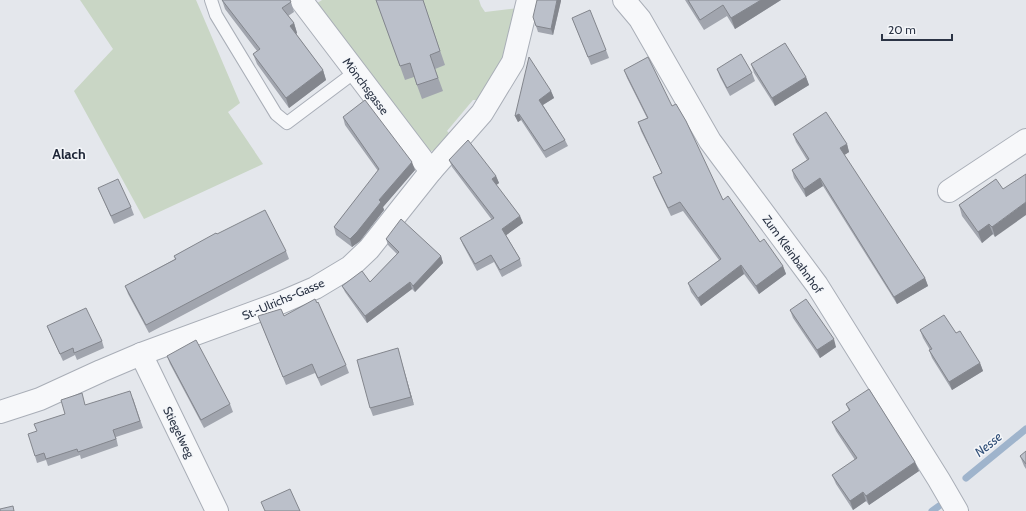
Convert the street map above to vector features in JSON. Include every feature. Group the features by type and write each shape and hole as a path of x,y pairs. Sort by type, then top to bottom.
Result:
{"street":[{"name":"Mönchsgasse","path":"301,0 431,171"},
{"name":"St.-Ulrichs-Gasse","path":"0,412 40,399 141,354 280,304 315,288 350,267 369,249 431,171 482,113 513,62 528,0"},
{"name":"Zum Kleinbahnhof","path":"624,0 640,19 710,141 817,285 957,511"},
{"path":"949,192 1026,140"},
{"name":"Stiegelweg","path":"141,354 217,511"}],"lane":[{"path":"211,0 216,15 276,114 287,123 355,72"}],"green space":[{"path":"80,0 196,0 240,103 228,112 263,164 144,219 74,91 113,49"},
{"path":"322,0 479,0 485,12 519,8 508,59 484,100 473,100 447,131 452,136 439,149 427,152 311,7"}],"building":[{"path":"222,0 290,0 291,2 282,8 294,23 290,26 323,70 286,98 253,54 260,49"},
{"path":"376,0 423,0 440,51 430,55 438,78 417,85 410,63 400,66"},
{"path":"537,0 557,0 551,29 536,26 533,17"},
{"path":"688,0 761,0 731,18 723,5 700,20"},
{"path":"590,10 606,50 588,57 572,18"},
{"path":"785,43 806,77 772,98 751,64"},
{"path":"741,54 752,73 727,88 717,69"},
{"path":"529,57 551,91 539,100 565,140 544,151 519,114 515,116"},
{"path":"648,57 672,106 676,104 686,121 723,200 728,196 760,242 764,239 783,266 756,286 741,265 698,298 688,283 721,259 680,202 668,208 653,177 662,173 638,122 648,118 624,70"},
{"path":"365,100 412,162 379,200 381,202 350,239 334,227 379,169 343,117"},
{"path":"826,112 847,144 840,148 925,278 894,297 820,178 804,189 792,170 809,159 793,134"},
{"path":"468,140 496,176 492,179 520,216 502,229 520,259 500,270 491,255 475,264 460,238 494,218 449,160"},
{"path":"1026,174 1026,202 992,227 989,224 978,232 959,205 996,179 1003,189"},
{"path":"118,179 131,207 111,216 98,188"},
{"path":"265,210 286,251 146,325 125,286 176,259 174,256 216,233 217,234"},
{"path":"401,219 441,256 413,286 410,282 365,316 342,286 362,271 370,282 399,252 386,239"},
{"path":"315,299 317,303 318,302 346,365 318,378 312,364 283,377 258,316 281,309 284,316"},
{"path":"806,299 834,339 817,350 790,310"},
{"path":"86,308 102,341 74,353 73,348 60,354 47,326"},
{"path":"944,315 956,333 960,331 980,363 949,382 929,350 932,349 920,330"},
{"path":"196,340 230,404 201,420 167,356"},
{"path":"398,348 411,397 370,408 357,360"},
{"path":"869,389 915,462 866,496 863,492 850,501 832,475 857,458 832,422 850,410 846,404"},
{"path":"130,391 140,421 113,430 116,439 78,452 77,449 46,459 44,453 35,456 28,434 37,431 34,424 65,414 61,400 82,393 85,405"},
{"path":"1026,451 1026,464 1020,456"},
{"path":"290,489 300,511 265,511 261,502"},
{"path":"13,506 14,511 0,511 0,509"}],"waterway":[{"name":"Nesse","path":"966,478 1026,429"},
{"name":"Nesse","path":"932,511 939,506"}],"district":[{"name":"Alach","path":"69,154"}]}
